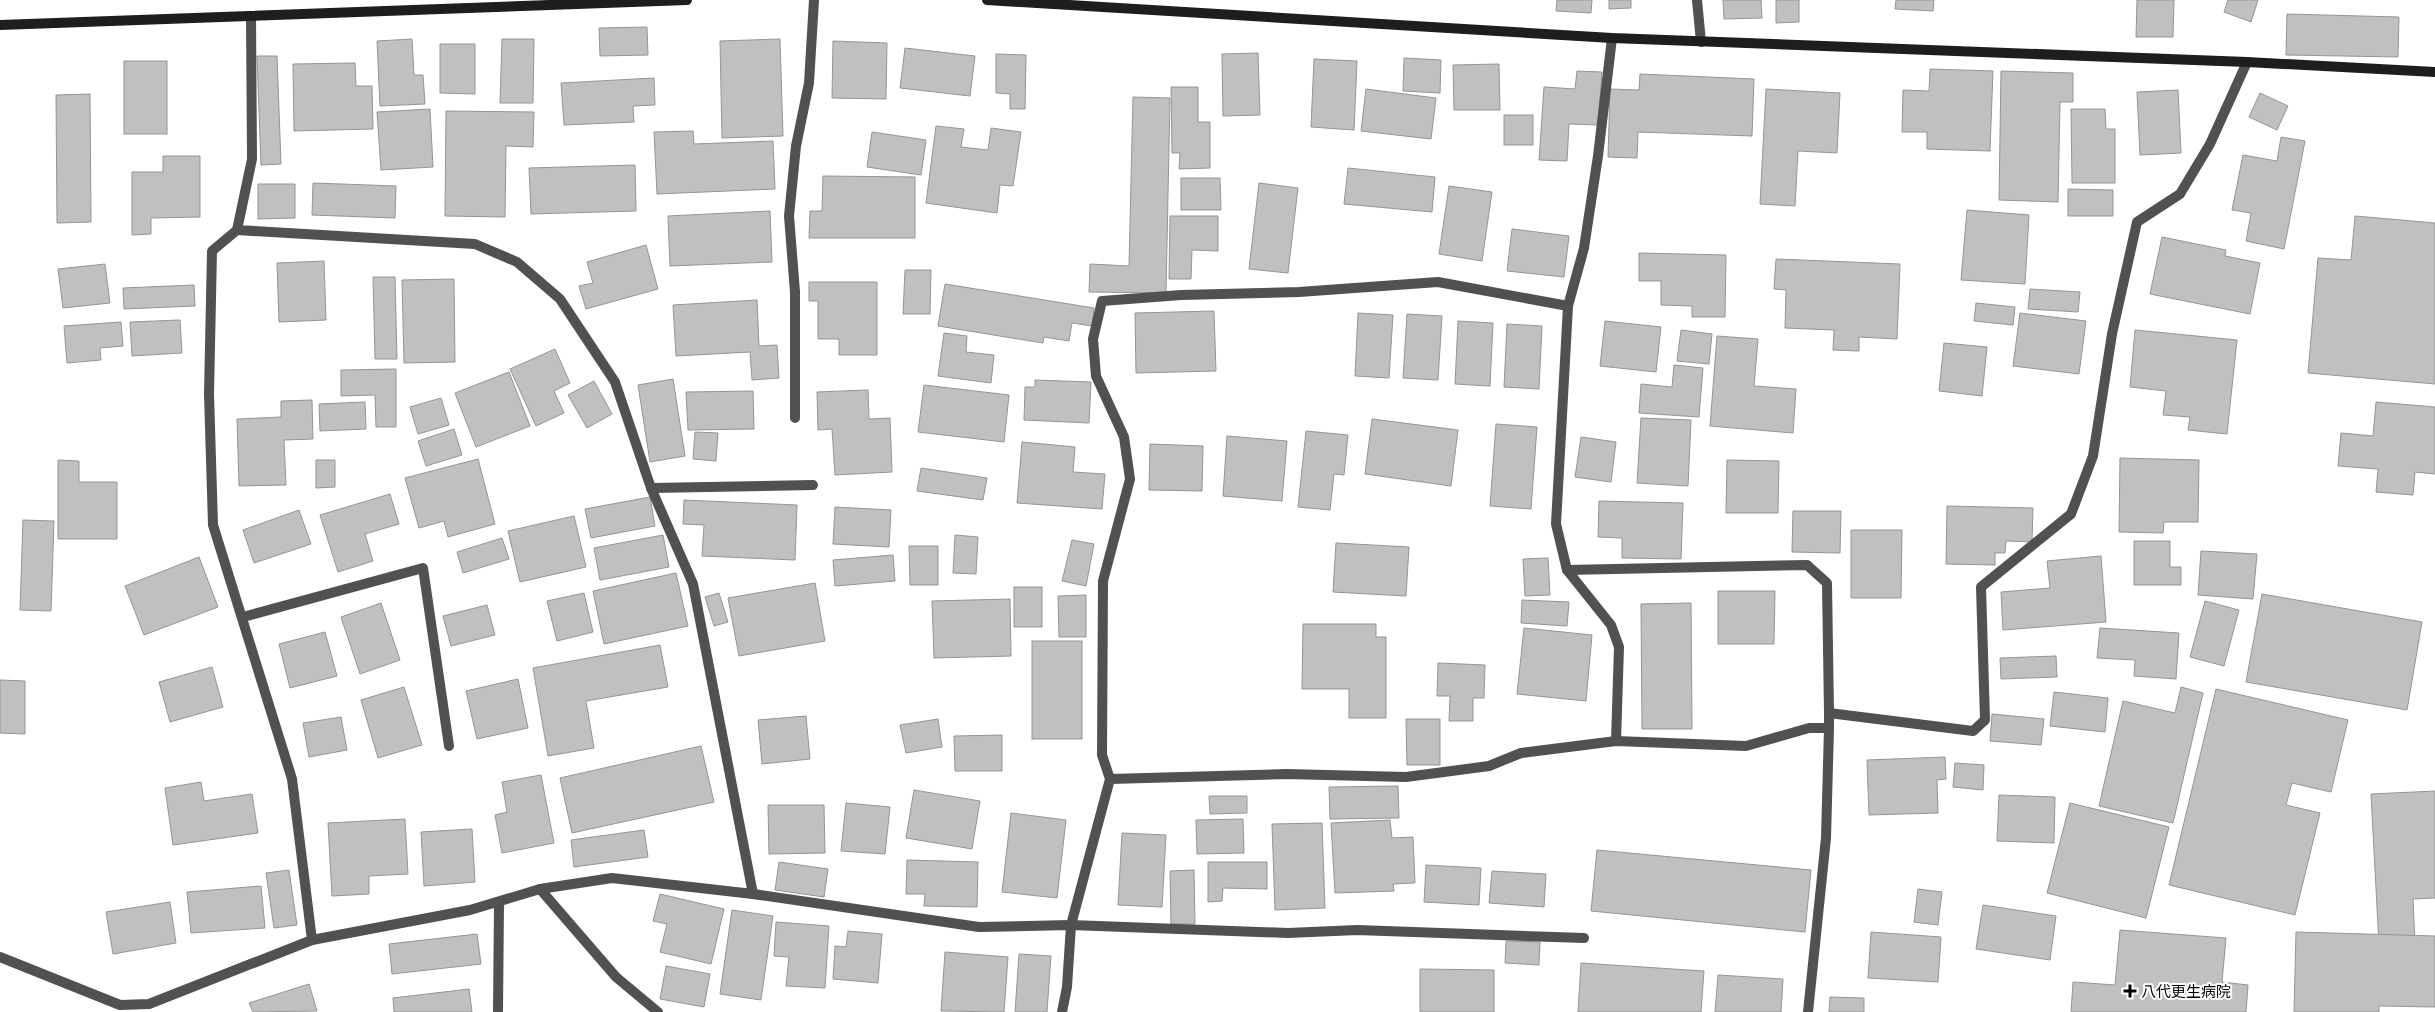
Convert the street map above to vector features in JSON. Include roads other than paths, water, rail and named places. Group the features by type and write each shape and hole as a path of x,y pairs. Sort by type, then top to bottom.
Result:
{"street":[{"path":"0,25 687,0"},
{"path":"795,418 794,292 789,216 796,146 810,83 814,0"},
{"path":"987,0 1612,38 2247,62 2435,72"},
{"path":"1697,0 1701,42"},
{"path":"251,16 252,159 236,230 212,251 209,394 213,525 292,779 312,940"},
{"path":"1612,38 1598,156 1584,248 1568,306 1556,524 1567,570 1611,625 1620,647 1616,741"},
{"path":"1829,713 1974,731 1985,720 1981,587 2071,514 2093,456 2112,334 2137,222 2180,194 2210,144 2247,62"},
{"path":"236,230 474,244 517,262 560,299 615,382 652,488 693,584 753,894"},
{"path":"1062,1012 1067,986 1071,925 1110,779 1102,755 1104,581 1130,478 1124,437 1096,376 1093,339 1102,301 1181,295 1299,292 1438,282 1568,306"},
{"path":"652,488 813,485"},
{"path":"1567,570 1807,565 1827,583 1829,713 1826,838 1808,1012"},
{"path":"243,617 423,568 449,746"},
{"path":"1110,779 1286,774 1406,777 1489,766 1521,753 1616,741 1746,746 1809,728 1828,728"},
{"path":"0,957 120,1005 149,1008 312,940 499,903 540,889 612,878 753,894 979,927 1071,925 1288,933 1357,930 1584,938"},
{"path":"540,889 616,977 658,1012"},
{"path":"498,1012 499,903"}],"place":[{"name":"八代更生病院","path":"2130,991"}]}
